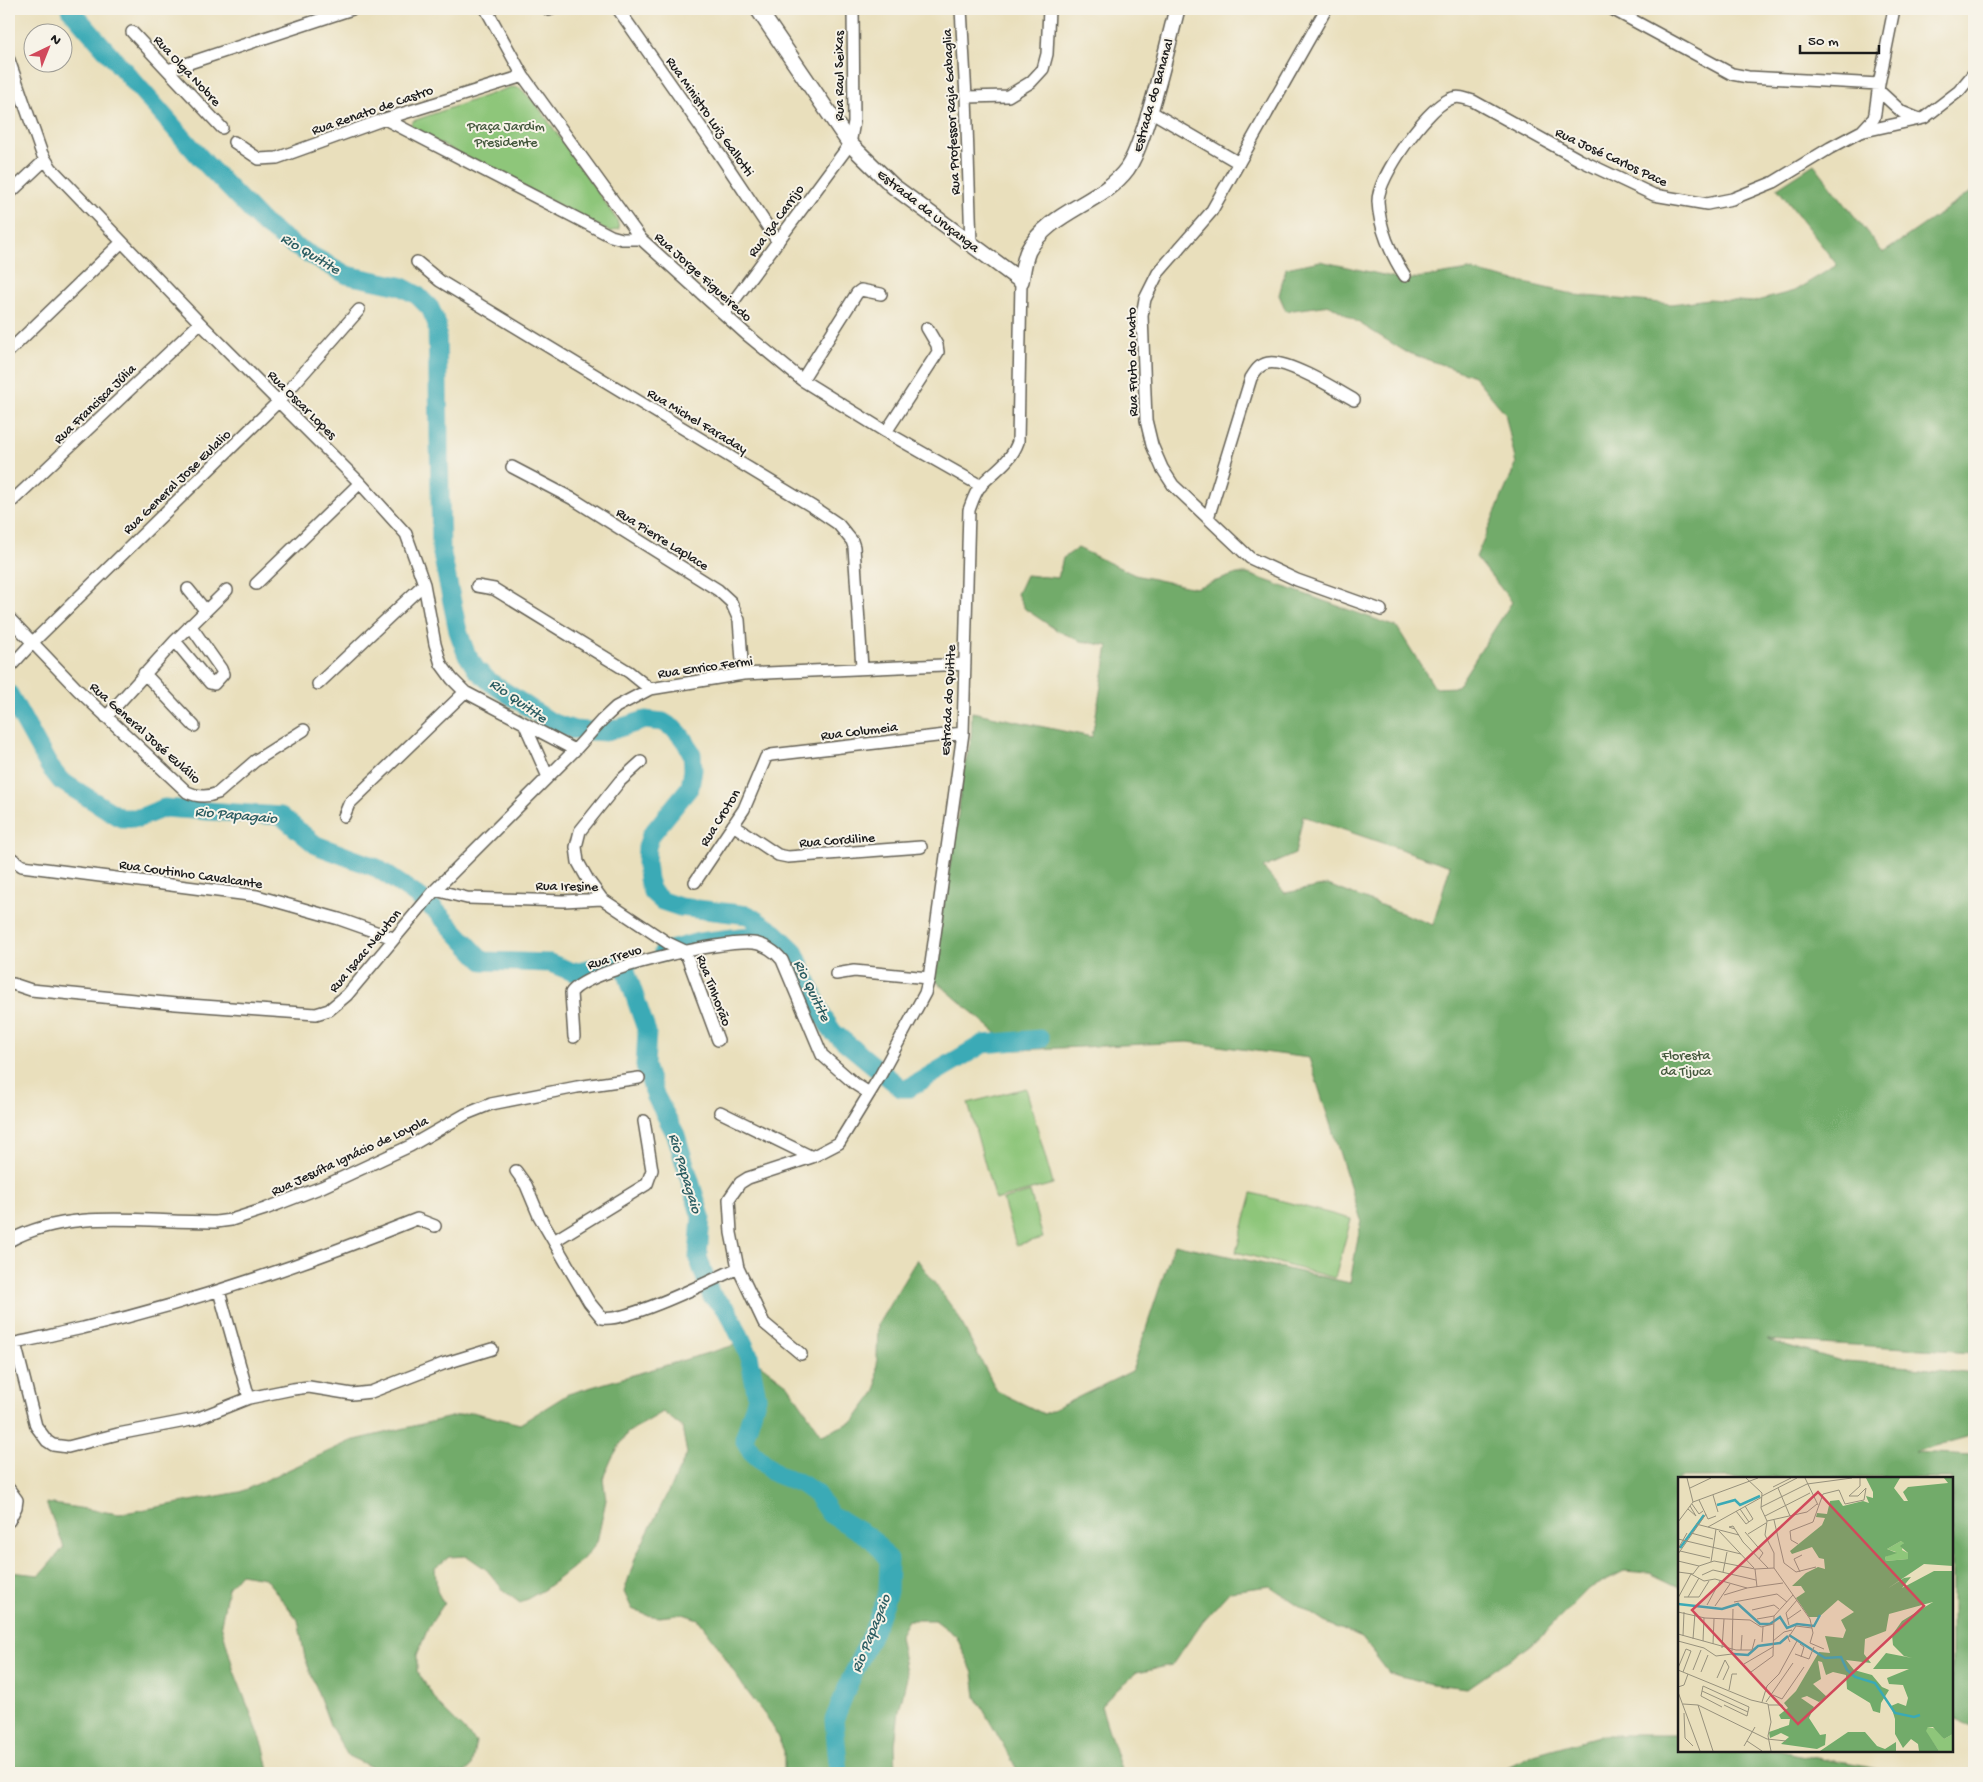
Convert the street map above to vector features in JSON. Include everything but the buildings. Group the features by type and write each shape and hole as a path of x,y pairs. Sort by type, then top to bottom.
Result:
{"street":[{"path":"168,70 352,9"},
{"name":"Rua Jorge Figueiredo","path":"486,9 523,76 641,239 724,314 802,380 886,432 980,486"},
{"name":"Rua Ministro Luiz Gallotti","path":"618,9 717,150 778,242"},
{"name":"Estrada da Uruçanga","path":"758,9 850,144 893,186 1021,281"},
{"name":"Rua Raul Seixas","path":"850,144 854,122 853,9"},
{"name":"Rua Professor Raja Gabaglia","path":"961,9 971,244"},
{"path":"966,97 1008,96 1031,82 1043,68 1047,54 1050,9"},
{"name":"Estrada do Bananal","path":"1021,281 1027,253 1045,230 1062,216 1109,186 1127,168 1135,156 1150,111 1177,9"},
{"name":"Rua Fruto do Mato","path":"1326,9 1211,212 1158,273 1145,299 1142,316 1146,420 1152,445 1162,468 1173,485 1250,558 1298,580 1381,610"},
{"path":"1612,9 1732,74 1748,77 1878,87 1894,106 1911,117 1919,119"},
{"path":"1860,132 1874,118 1878,87 1894,9"},
{"name":"Rua Olga Nobre","path":"132,32 222,128"},
{"name":"Rua Oscar Lopes","path":"9,60 45,160 200,323 360,483 406,534 424,584 435,644 441,664 452,679 466,692 525,724 578,746"},
{"name":"Rua José Carlos Pace","path":"1405,276 1396,263 1381,220 1378,201 1380,189 1390,168 1411,138 1438,106 1449,99 1459,96 1473,101 1580,160 1654,195 1707,204 1732,199 1774,182 1860,132 1924,118 1959,91 1974,73"},
{"name":"Rua Renato de Castro","path":"234,142 260,159 277,158 386,119 523,76"},
{"path":"1150,111 1240,163"},
{"path":"386,119 611,236 622,239 641,239"},
{"name":"Rua Iza Carrijo","path":"724,314 850,144"},
{"path":"9,194 45,160"},
{"path":"9,351 122,242"},
{"name":"Rua Michel Faraday","path":"417,262 440,282 738,461 838,524 852,541 854,548 862,668"},
{"name":"Estrada do Quitite","path":"801,1354 764,1322 738,1268 731,1233 729,1199 740,1183 748,1178 812,1157 839,1143 880,1076 922,1000 928,978 963,733 969,510 980,486 1008,461 1015,451 1018,442 1021,281"},
{"path":"802,380 857,293 861,290 881,294"},
{"name":"Rua General Jose Eulalio","path":"9,668 33,642 279,401 359,310"},
{"name":"Rua Francisca Júlia","path":"9,504 200,323"},
{"path":"886,432 938,352 938,345 927,328"},
{"path":"1208,518 1251,378 1258,367 1268,363 1282,362 1354,400"},
{"name":"Rua Pierre Laplace","path":"512,467 572,499 718,590 732,602 740,620 743,674"},
{"path":"256,584 360,483"},
{"path":"318,684 424,584"},
{"name":"Rua Enrico Fermi","path":"477,586 494,588 629,672 650,689 743,674 965,664"},
{"path":"188,589 205,610"},
{"path":"106,717 144,673 226,590"},
{"name":"Rua General José Eulálio","path":"9,618 58,671 187,792 199,796 211,796 218,793 255,761 304,730"},
{"path":"175,641 210,684 217,682 223,674 221,669 190,625"},
{"path":"144,673 194,726"},
{"name":"Rua Isaac Newton","path":"13,984 31,990 290,1014 322,1014 338,1004 347,995 418,909 602,720 616,707 650,689"},
{"path":"344,816 349,804 466,692"},
{"path":"525,724 548,777"},
{"name":"Rua Columeia","path":"762,763 766,757 771,755 963,733"},
{"path":"602,899 578,862 576,847 580,831 620,781 641,762"},
{"name":"Rua Croton","path":"694,882 751,795 762,763"},
{"name":"Rua Cordiline","path":"733,825 778,854 788,857 921,847"},
{"name":"Rua Coutinho Cavalcante","path":"12,858 22,866 257,896 393,938"},
{"name":"Rua Iresine","path":"433,893 467,898 563,901 602,899 683,950"},
{"name":"Rua Trevo","path":"574,1037 571,993 574,987 584,981 619,968 683,950 754,943 778,954 790,975 822,1055 869,1093"},
{"name":"Rua Tinhorão","path":"683,950 718,1040"},
{"path":"836,974 854,971 928,978"},
{"name":"Rua Jesuíta Ignácio de Loyola","path":"9,1241 40,1227 68,1222 121,1220 209,1222 231,1220 322,1187 410,1146 466,1114 491,1104 577,1087 639,1078"},
{"path":"720,1112 812,1157"},
{"path":"554,1241 647,1184 652,1170 644,1121"},
{"path":"516,1171 526,1184 539,1216 589,1302 602,1318 616,1318 665,1301 738,1268"},
{"path":"435,1226 416,1219 345,1248 219,1291 146,1313 12,1344 36,1426 47,1441 53,1445 68,1447 118,1434 196,1419 249,1398 309,1387 352,1394 372,1392 443,1364 492,1349"},
{"path":"219,1291 249,1398"},
{"path":"9,1489 17,1500 9,1521"}],"green space":[{"name":"Praça Jardim Presidente","path":"511,87 520,88 537,105 617,220 619,229 610,232 409,127 413,121"},
{"name":"Floresta da Tijuca","path":"1814,164 1883,253 1974,190 1974,1352 1767,1340 1845,1362 1974,1374 1974,1435 1913,1452 1974,1455 1974,1727 1953,1717 1953,1477 1678,1477 1678,1587 1650,1573 1624,1571 1588,1589 1540,1638 1468,1688 1432,1684 1389,1673 1362,1638 1324,1622 1270,1586 1230,1591 1203,1621 1172,1665 1137,1672 1101,1706 1122,1773 1019,1773 976,1697 973,1673 956,1636 935,1620 908,1620 899,1636 907,1677 899,1711 895,1744 896,1773 784,1773 784,1751 771,1723 743,1686 716,1643 698,1619 683,1614 660,1617 646,1615 632,1609 624,1592 636,1556 687,1454 682,1427 663,1412 627,1433 603,1478 606,1500 597,1542 582,1560 545,1589 520,1603 504,1591 487,1570 467,1556 449,1557 435,1568 437,1591 444,1604 429,1626 417,1655 417,1671 439,1705 476,1742 471,1767 464,1773 384,1773 348,1756 330,1725 305,1658 298,1620 265,1578 240,1574 228,1588 221,1624 234,1671 264,1747 268,1773 9,1773 9,1572 40,1575 64,1547 46,1503 119,1514 240,1492 351,1441 472,1412 520,1424 568,1394 735,1345 788,1385 822,1435 854,1421 876,1391 878,1324 917,1259 957,1314 997,1391 1044,1414 1132,1371 1174,1244 1350,1283 1361,1220 1309,1058 1188,1042 1016,1050 931,977 958,816 963,771 971,741 972,712 1092,737 1108,646 1081,641 1058,631 1025,609 1017,594 1026,575 1058,578 1063,558 1078,548 1135,575 1195,588 1237,574 1248,574 1397,627 1435,688 1457,687 1512,602 1476,557 1516,464 1505,413 1474,376 1406,352 1330,305 1286,311 1279,295 1286,268 1320,261 1406,280 1469,270 1576,295 1672,304 1708,299 1754,302 1794,291 1837,265 1777,188","holes":["1303,816 1450,866 1433,925 1328,885 1285,893 1263,868 1295,854"]},
{"path":"1026,1088 1053,1184 995,1200 968,1103"},
{"path":"1030,1192 1043,1238 1016,1245 1003,1200"},
{"path":"1252,1193 1351,1219 1335,1278 1236,1252"},
{"path":"1602,1735 1678,1735 1678,1752 1785,1752 1877,1769 1915,1773 1495,1773 1534,1754"}],"waterway":[{"name":"Rio Quitite","path":"70,9 206,164 264,224 296,247 347,275 400,286 417,295 430,308 437,324 441,549 458,631 466,653 476,669 490,682 551,722 574,730 606,732 645,720 663,722 676,730 685,741 692,754 693,770 690,787 651,835 647,847 646,862 652,892 662,901 680,907 748,915 775,933 794,951 823,1017 833,1032 901,1088 909,1088 983,1044 1040,1039"},
{"name":"Rio Papagaio","path":"9,694 49,766 61,781 121,818 139,818 164,808 281,816 316,845 377,868 416,895 436,911 483,961 550,963 573,972 634,959"},
{"name":"Rio Papagaio","path":"663,952 699,942 775,933"},
{"name":"Rio Papagaio","path":"623,962 647,1032 645,1066 655,1095 676,1135 701,1217 698,1257 711,1295 728,1311 749,1355 757,1397 744,1439 751,1451 776,1474 802,1484 816,1494 830,1514 872,1539 889,1560 888,1591 877,1622 834,1720 839,1773"}]}
